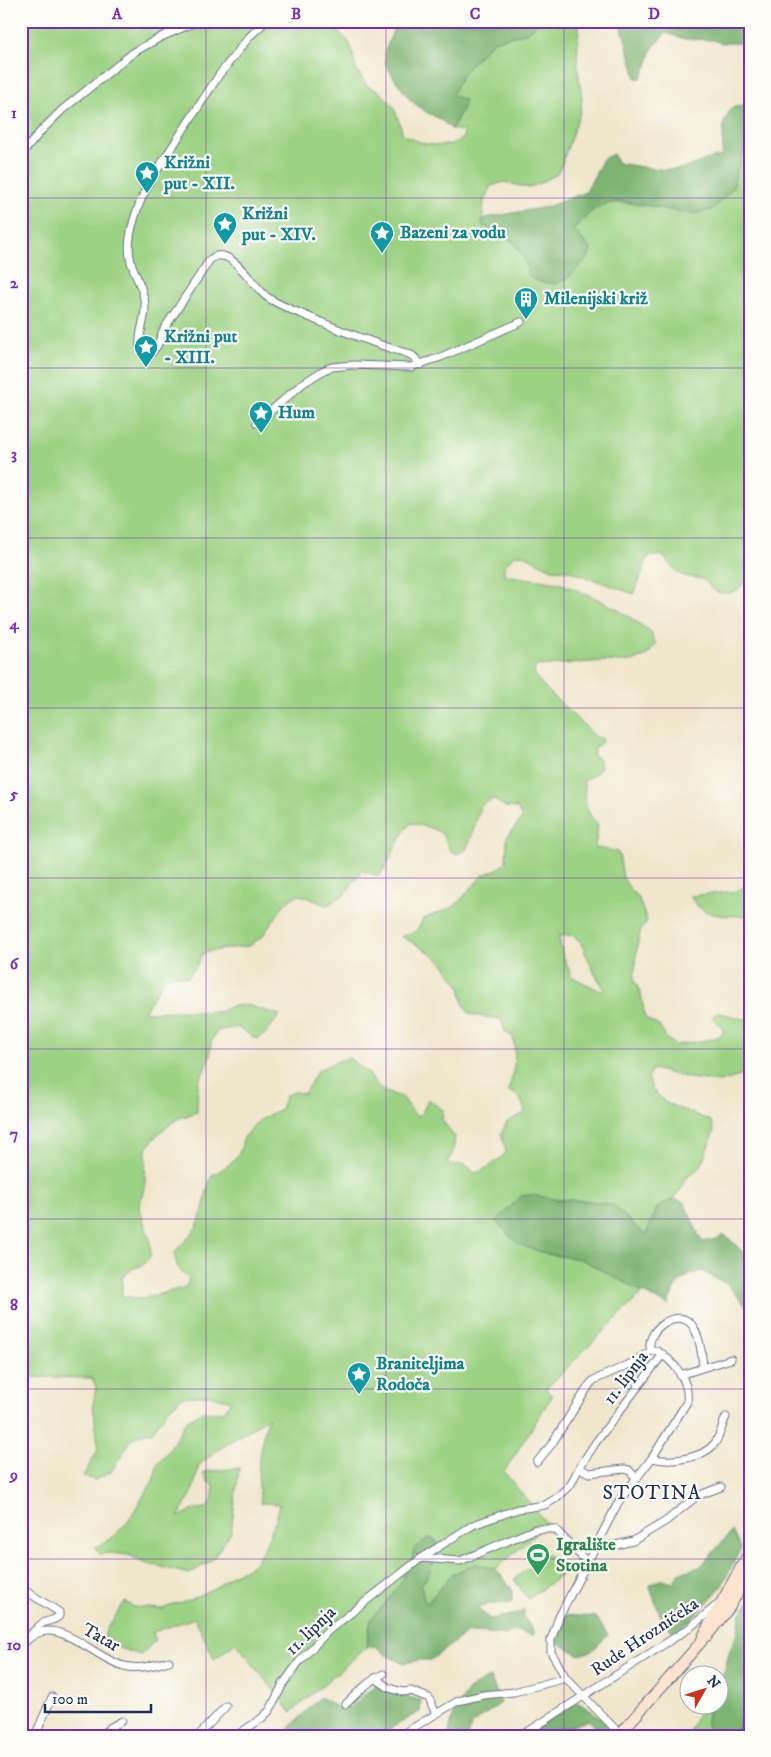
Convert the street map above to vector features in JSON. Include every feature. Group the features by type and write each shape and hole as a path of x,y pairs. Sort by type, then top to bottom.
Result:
{"main road":[{"path":"701,1642 750,1551"},
{"path":"619,1735 713,1630 729,1608 750,1571"}],"street":[{"path":"21,155 62,110 134,52 161,37 198,21"},
{"path":"266,21 249,36 219,75 150,181 142,198 130,234 128,248 146,307 140,347 146,354 150,354 155,350 164,329 209,261 215,256 221,255 234,261 264,294 277,303 354,337 413,356 421,365"},
{"path":"257,423 302,384 324,370 332,367 353,365 403,368 421,365 521,322"},
{"name":"11. lipnja","path":"651,1351 649,1347 650,1338 657,1328 674,1319 682,1318 689,1322 693,1328 702,1351 703,1367"},
{"name":"11. lipnja","path":"537,1462 551,1445 594,1380 640,1359 651,1351 657,1351 671,1361 685,1382 688,1393 687,1402 652,1458 619,1501 587,1562"},
{"name":"11. lipnja","path":"236,1736 270,1710 283,1684 299,1662 328,1631 421,1558 474,1526 518,1509 545,1505 555,1499 571,1484 596,1442 663,1354"},
{"path":"680,1375 731,1359"},
{"path":"652,1458 662,1461 683,1458 708,1449 714,1443 726,1417"},
{"path":"579,1468 589,1473 624,1469 629,1470 637,1479"},
{"path":"596,1546 616,1545 633,1541 666,1521 697,1496 721,1487"},
{"path":"421,1558 460,1561 536,1529 555,1529 587,1562"},
{"name":"Rude Hrozničeka","path":"587,1562 559,1618 551,1640 551,1652 566,1678 619,1735"},
{"name":"Tatar","path":"21,1588 55,1609 59,1612 59,1616 55,1620 40,1624 21,1644"},
{"name":"Rude Hrozničeka","path":"521,1736 688,1629 722,1600"},
{"name":"Tatar","path":"21,1644 36,1634 52,1632 73,1638 110,1662 125,1666 140,1669 169,1661"},
{"path":"346,1704 360,1690 383,1674"},
{"path":"375,1678 389,1688 403,1692 411,1691 429,1698 436,1714"},
{"name":"Rude Hrozničeka","path":"400,1736 458,1701 483,1694 514,1692 566,1678"},
{"path":"35,1736 52,1697"},
{"path":"198,1736 226,1706"},
{"path":"102,1736 122,1720"}],"green space":[{"path":"21,21 322,21 340,33 349,42 355,67 367,86 380,92 394,107 403,134 417,141 441,145 463,139 464,131 451,129 465,100 452,95 464,72 493,41 529,32 540,21 581,21 579,25 577,62 582,99 580,112 560,169 556,175 529,188 504,182 491,186 484,201 482,225 514,242 526,262 527,271 555,270 573,273 588,258 591,250 574,229 586,216 600,206 609,203 632,203 692,214 733,188 736,173 750,136 750,575 740,588 731,592 721,593 713,590 704,580 681,575 662,555 648,557 634,594 567,570 552,569 522,554 514,556 509,560 504,568 504,575 559,583 617,609 650,631 656,645 647,655 636,660 536,666 534,671 536,677 545,688 596,737 602,738 603,741 595,748 593,755 598,758 601,766 598,771 583,782 586,807 598,825 595,848 616,851 619,854 623,878 631,891 638,897 647,921 641,929 637,946 634,980 641,994 645,1018 659,1026 667,1039 676,1045 713,1039 723,1034 722,1027 712,1017 716,1013 750,1019 750,1073 720,1082 690,1078 652,1069 648,1077 652,1089 666,1103 711,1121 714,1131 701,1166 684,1180 682,1188 673,1199 657,1208 646,1235 613,1205 591,1201 560,1200 497,1221 518,1244 547,1254 581,1259 643,1292 546,1389 552,1396 504,1472 547,1524 496,1569 476,1564 452,1574 427,1603 424,1601 421,1585 427,1578 436,1540 428,1538 414,1549 411,1563 399,1585 371,1619 366,1648 291,1712 236,1643 214,1659 195,1618 153,1632 155,1641 141,1655 113,1646 103,1640 107,1628 125,1602 134,1607 163,1609 189,1600 218,1586 231,1575 255,1563 266,1544 280,1504 261,1503 259,1491 259,1460 262,1439 269,1417 215,1452 199,1465 192,1493 178,1517 196,1509 206,1508 212,1501 214,1486 208,1482 203,1472 239,1468 231,1532 212,1560 189,1574 149,1564 128,1555 100,1554 94,1547 104,1544 126,1524 153,1481 158,1463 169,1450 186,1421 202,1412 223,1412 231,1401 208,1395 182,1397 168,1410 152,1432 138,1435 132,1439 111,1472 95,1480 83,1476 98,1450 93,1405 96,1387 92,1378 21,1377","holes":["493,799 506,807 517,808 522,818 507,837 506,863 482,876 455,906 423,919 415,932 401,936 442,962 460,986 463,1003 469,1013 501,1019 505,1032 513,1037 514,1064 508,1091 520,1099 525,1113 507,1122 501,1134 506,1152 492,1165 475,1173 466,1165 447,1164 453,1152 455,1137 442,1120 443,1110 428,1099 423,1111 417,1117 402,1097 382,1091 368,1073 349,1058 338,1061 318,1070 304,1094 295,1092 286,1095 281,1109 255,1124 247,1133 236,1158 225,1168 212,1175 197,1226 174,1254 178,1268 189,1279 186,1287 142,1299 122,1296 122,1277 132,1269 143,1265 151,1255 150,1240 139,1207 145,1185 146,1149 157,1135 177,1119 197,1112 198,1084 210,1056 211,1042 217,1031 237,1027 256,1039 264,1035 280,1015 247,1005 232,1006 219,1012 144,1012 165,977 174,975 188,977 202,954 249,946 262,937 285,903 297,895 327,905 344,895 362,871 379,876 402,835 411,823 439,831 454,854 465,851 481,805","572,935 580,941 595,974 605,990 601,991 572,977 562,953 559,936"]},
{"path":"397,21 540,21 529,32 493,41 464,72 452,95 465,100 462,110 451,129 440,119 411,101 386,64 385,51"},
{"path":"620,21 750,21 750,43 720,43 714,40 685,39 666,33 652,49 641,78 636,78"},
{"path":"750,101 750,136 736,173 733,188 712,210 692,214 621,201 602,205 592,211 574,229 591,250 588,258 568,278 557,284 532,279 527,272 526,262 514,242 482,225 484,218 547,207 586,192 603,159 613,154 618,163 662,169 683,168 722,156 724,122 731,108 747,104"},
{"path":"750,884 750,916 724,916 709,913 695,904 690,896 737,891"},
{"path":"531,1195 613,1205 646,1235 657,1208 673,1199 684,1202 702,1242 724,1235 746,1257 751,1271 750,1311 727,1284 701,1271 688,1276 679,1283 668,1305 581,1259 547,1254 518,1244 496,1221 521,1196"},
{"path":"732,1531 741,1549 721,1587 691,1620 673,1632 662,1620 649,1585 663,1579 673,1583 679,1573 700,1567"},
{"path":"428,1538 436,1540 436,1552 428,1575 421,1585 424,1601 428,1603 452,1574 476,1564 496,1569 512,1589 512,1603 482,1605 477,1608 490,1619 517,1614 524,1610 524,1617 535,1633 532,1635 513,1631 506,1635 478,1632 466,1633 431,1660 404,1663 387,1656 376,1646 366,1648 371,1619 399,1585 411,1563 414,1549"},
{"name":"Igralište Stotina","path":"548,1554 563,1574 528,1599 514,1579"},
{"path":"750,1601 748,1687 741,1720 735,1736 710,1736 706,1724 708,1714 728,1714 728,1664 726,1664 729,1652 737,1635 741,1613"},
{"path":"564,1615 596,1617 608,1635 592,1651 579,1655 555,1641"},
{"path":"490,1677 501,1703 472,1724 468,1736 448,1736 454,1713 468,1690"},
{"path":"375,1685 421,1700 420,1712 377,1736 329,1736 326,1733 321,1736 282,1736 320,1697 339,1708 351,1707"},
{"path":"577,1702 606,1724 609,1729 602,1736 589,1720 567,1728 552,1728 550,1736 526,1736"},
{"path":"698,1714 708,1714 706,1723 710,1736 687,1736"}],"water":[{"path":"750,1668 750,1736 735,1736 741,1723"}],"place":[{"name":"Križni put - XII.","path":"147,194"},
{"name":"Križni put - XIV.","path":"225,245"},
{"name":"Bazeni za vodu","path":"382,254"},
{"name":"Milenijski križ","path":"526,320"},
{"name":"Križni put - XIII.","path":"146,368"},
{"name":"Hum","path":"261,434"},
{"name":"Braniteljima Rodoča","path":"359,1395"},
{"name":"Igralište Stotina","path":"538,1576"}],"district":[{"name":"STOTINA","path":"652,1493"}]}
